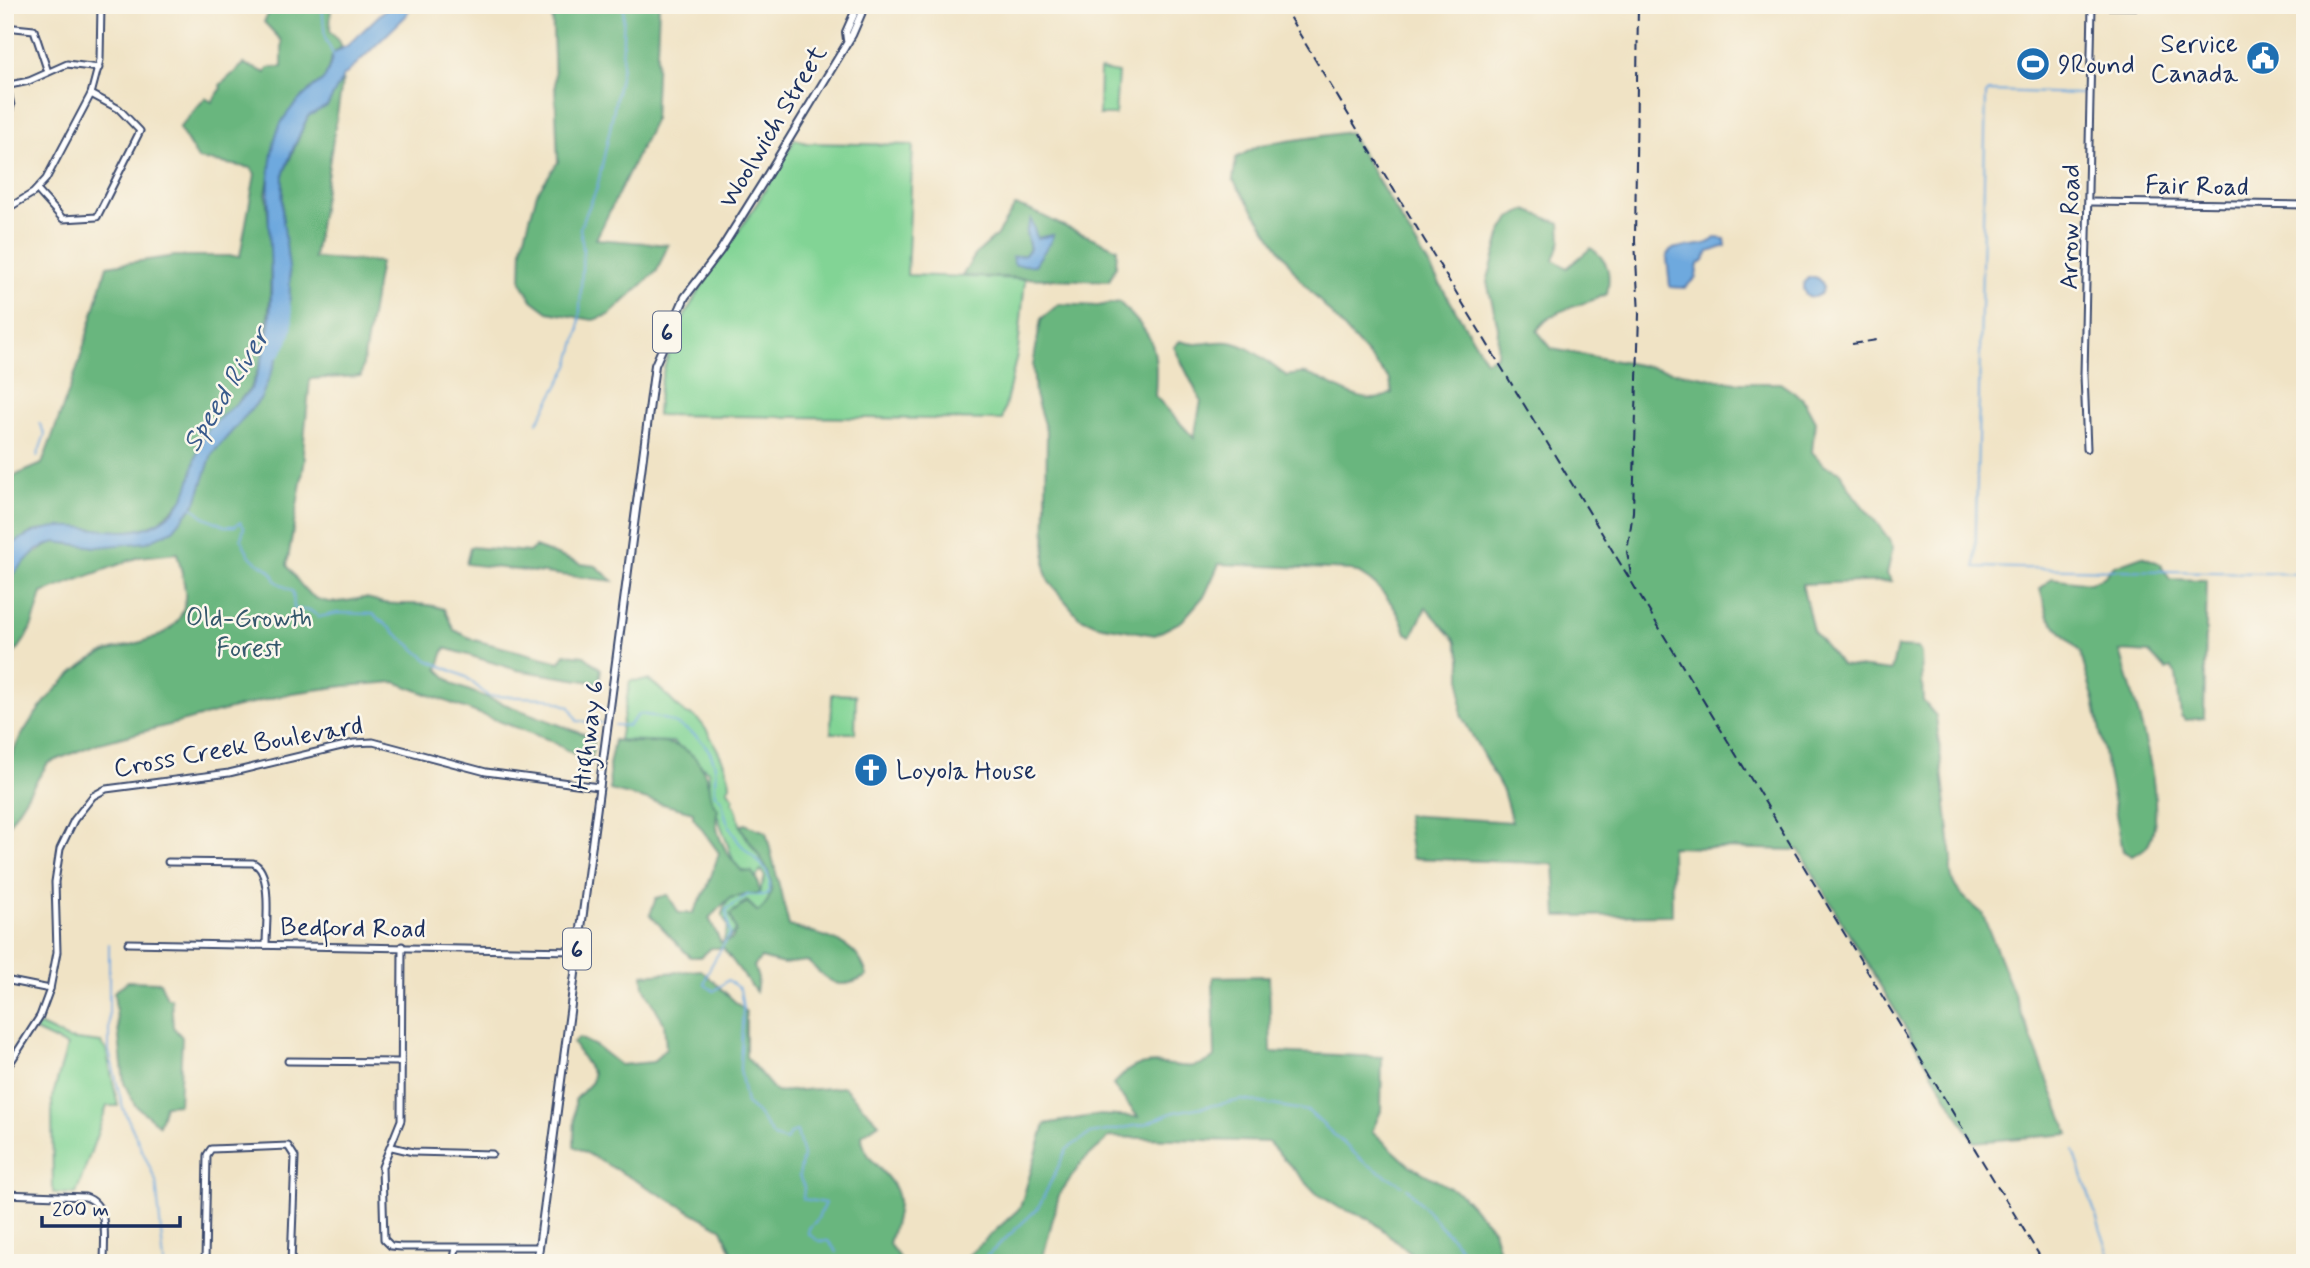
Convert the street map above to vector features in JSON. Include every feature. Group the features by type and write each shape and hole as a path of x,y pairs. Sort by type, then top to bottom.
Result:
{"main road":[{"name":"Woolwich Street","path":"847,40 846,32 858,5"},
{"name":"Woolwich Street","path":"730,233 847,40 865,5"},
{"path":"2036,5 2305,7"},
{"name":"Highway 6","path":"537,1263 655,365 685,297 730,233"}],"street":[{"path":"5,210 37,190 54,167 91,94 99,68 101,5"},
{"name":"Arrow Road","path":"2087,449 2084,375 2090,202 2092,6"},
{"path":"5,27 34,30 48,72"},
{"path":"5,127 11,108 6,86 67,64 99,68"},
{"path":"37,190 63,219 97,217 140,131 119,109 91,94"},
{"name":"Fair Road","path":"2090,202 2305,205"},
{"name":"Cross Creek Boulevard","path":"5,1071 40,1016 50,989 57,951 55,882 60,849 82,806 106,789 229,773 373,742 486,772 599,787"},
{"path":"167,862 253,863 260,866 266,877 266,945"},
{"name":"Bedford Road","path":"128,943 576,951"},
{"path":"402,946 401,1120 382,1167 384,1239 391,1246 538,1247"},
{"path":"5,980 50,989"},
{"path":"288,1061 401,1062"},
{"path":"205,1263 207,1155 218,1147 288,1146 295,1157 291,1263"},
{"path":"392,1147 413,1152 492,1154"},
{"path":"5,1194 85,1197 96,1200 100,1204 103,1225 104,1263"},
{"path":"453,1263 456,1248"}],"green space":[{"path":"273,5 331,5 330,31 342,46 333,54 324,80 309,90 276,136 266,194 271,246 270,300 263,356 251,388 204,437 186,497 159,522 137,531 94,531 60,527 32,532 5,549 5,480 42,464 78,366 107,266 175,256 240,256 255,174 251,168 198,159 179,128 205,98 212,102 221,89 220,85 244,64 266,73 268,68 282,67 282,41 264,22"},
{"path":"552,5 659,5 654,121 596,239 668,245 657,271 609,315 593,320 548,312 532,300 521,282 522,247 537,193 558,162"},
{"path":"1100,70 1118,73 1115,115 1099,115"},
{"name":"Old-Growth Forest","path":"343,77 314,258 380,262 361,376 310,379 303,451 305,459 287,565 310,595 326,602 366,598 384,603 437,607 444,609 454,630 474,640 560,662 565,654 584,656 601,669 599,683 517,670 445,648 438,669 454,685 594,738 591,764 549,740 395,682 345,686 292,693 96,744 48,763 5,830 4,783 10,759 43,704 74,672 91,660 106,652 155,637 172,627 182,612 185,596 177,553 139,557 42,593 25,639 5,662 5,604 13,574 24,560 54,542 98,547 173,530 196,502 212,454 261,398 288,296 290,277 282,229 283,175 308,116 327,106"},
{"path":"1349,132 1486,361 1497,355 1498,327 1487,282 1501,233 1510,218 1526,210 1560,223 1561,240 1554,260 1567,268 1591,248 1602,258 1607,268 1607,294 1552,316 1537,331 1552,349 1736,383 1780,383 1803,399 1815,421 1812,452 1825,466 1841,472 1852,493 1893,547 1887,574 1892,581 1802,584 1813,631 1841,665 1891,671 1897,647 1918,648 1921,653 1923,701 1936,716 1952,858 1951,876 1957,890 1982,913 2069,1134 1974,1142 1799,850 1671,847 1672,915 1557,916 1554,864 1412,858 1406,815 1512,822 1503,791 1461,715 1461,657 1455,640 1426,607 1412,636 1406,633 1392,604 1378,587 1351,570 1219,564 1205,595 1182,621 1155,635 1097,625 1079,617 1049,582 1045,570 1047,434 1035,395 1033,365 1041,319 1059,304 1098,306 1119,302 1152,343 1156,365 1155,396 1194,438 1201,401 1174,347 1180,341 1193,344 1237,344 1252,351 1287,376 1306,374 1360,397 1381,398 1392,393 1390,380 1299,278 1233,180 1236,158 1260,145"},
{"path":"795,139 806,143 913,145 907,275 1025,279 1018,350 1002,420 657,415 667,360 688,310"},
{"path":"1015,206 1035,212 1117,249 1116,266 1109,281 962,276 976,254 996,236","holes":["1026,232 1037,238 1053,235 1035,265 1012,257 1025,255 1030,249"]},
{"path":"470,547 529,552 535,547 581,564 596,566 613,581 466,564"},
{"path":"2142,556 2159,563 2170,579 2207,580 2204,718 2186,720 2181,716 2176,675 2171,668 2166,670 2149,653 2120,651 2148,751 2155,807 2153,830 2146,847 2132,856 2123,851 2094,700 2080,652 2048,617 2040,589 2051,578 2090,583 2104,577 2114,566"},
{"path":"648,680 685,713 695,717 711,738 729,778 730,785 727,789 734,799 732,802 741,827 771,880 772,890 768,901 758,912 747,901 740,905 736,931 723,943 728,926 723,912 727,902 730,898 759,893 765,877 761,870 753,881 739,876 711,798 708,771 673,742 619,740 630,681"},
{"path":"832,694 856,695 855,733 831,733"},
{"path":"614,740 677,746 697,760 705,774 712,801 718,809 717,826 722,842 742,871 752,872 758,882 759,893 730,898 709,918 721,943 732,939 736,931 730,914 747,902 758,912 767,902 771,891 767,869 740,826 745,824 766,832 789,926 826,936 847,947 856,954 867,976 848,984 840,984 828,979 807,961 783,964 761,958 754,966 758,979 756,992 723,948 711,948 701,957 690,957 650,915 656,898 668,895 679,913 693,913 707,888 719,853 693,817 693,812 610,790 609,765"},
{"path":"701,970 746,1012 746,1057 776,1092 844,1087 879,1123 862,1135 863,1145 896,1191 897,1211 889,1244 903,1263 737,1263 722,1229 574,1146 575,1100 592,1082 593,1074 573,1043 579,1038 596,1046 620,1065 653,1062 666,1048 664,1023 644,987 643,975"},
{"path":"1269,976 1271,1052 1382,1057 1381,1111 1372,1131 1409,1165 1461,1194 1493,1229 1502,1263 1422,1263 1370,1219 1340,1208 1316,1193 1268,1142 1110,1137 1082,1162 1059,1195 1044,1253 1044,1263 960,1263 1020,1208 1045,1124 1098,1115 1138,1117 1113,1085 1129,1070 1151,1063 1196,1066 1215,1057 1213,977"},
{"path":"128,981 160,982 167,998 171,998 173,1027 182,1037 179,1104 165,1105 159,1125 135,1105 124,1083 114,992"},
{"path":"39,1025 68,1039 101,1043 106,1049 118,1106 107,1106 76,1194 53,1193 52,1099 67,1046 35,1031"}],"water":[{"path":"390,5 411,5 406,16 343,77 327,106 308,116 292,151 283,175 282,211 290,277 289,328 261,398 212,454 196,502 173,530 147,542 98,547 55,542 37,549 13,574 5,604 5,549 18,541 36,532 58,527 120,531 145,528 169,515 178,506 189,485 198,450 207,431 251,389 262,359 271,305 268,194 277,132 292,107 324,79 333,54 348,45"},
{"path":"1031,219 1037,238 1053,235 1052,239 1035,265 1015,265 1012,257 1025,255 1030,249 1026,232"},
{"path":"1715,238 1725,239 1726,246 1709,252 1703,262 1698,264 1696,277 1685,288 1670,287 1667,258 1670,250 1705,244"},
{"path":"1809,277 1817,277 1823,287 1817,297 1809,297 1803,291 1803,283"}],"waterway":[{"path":"322,5 325,38 333,54"},
{"path":"537,423 569,366 579,330 583,248 580,228 597,188 610,129 622,66 624,5"},
{"path":"2082,94 1989,91 1986,94 1975,567 2305,574"},
{"name":"Speed River","path":"276,354 288,330 289,316 285,302"},
{"path":"37,457 45,434 39,423"},
{"path":"191,506 203,516 225,526 235,526 240,522 244,527 241,539 248,553 270,570 276,581 293,592 294,609 311,611 319,617 338,613 373,614 428,660 466,677 488,696 548,698 570,707 577,721 601,723"},
{"path":"615,725 628,726 639,714 673,723 694,734 709,751 714,762 715,794 722,800 730,826 738,841 762,865 769,878 767,895 747,895 726,910 730,934 711,966 705,985 714,991 728,980 740,989 743,1008 740,1069 746,1104 757,1113 774,1137 786,1141 790,1133 797,1131 803,1156 799,1176 804,1187 803,1199 825,1203 808,1234 819,1241 828,1241 837,1252"},
{"path":"109,944 109,1051 123,1108 156,1181 164,1263"},
{"path":"986,1257 1038,1208 1067,1149 1090,1134 1145,1124 1174,1112 1243,1100 1308,1111 1365,1163 1402,1185"},
{"path":"2074,1151 2112,1263"},
{"path":"1407,1188 1474,1263"},
{"path":"838,1258 838,1263"}],"railway":[{"path":"1282,5 2044,1263"},
{"path":"1631,575 1627,552 1633,512 1639,314 1635,241 1638,5"},
{"path":"1852,344 1877,340"}],"place":[{"name":"Service Canada","path":"2263,58"},
{"name":"9Round","path":"2033,64"},
{"name":"Loyola House","path":"871,770"}]}
